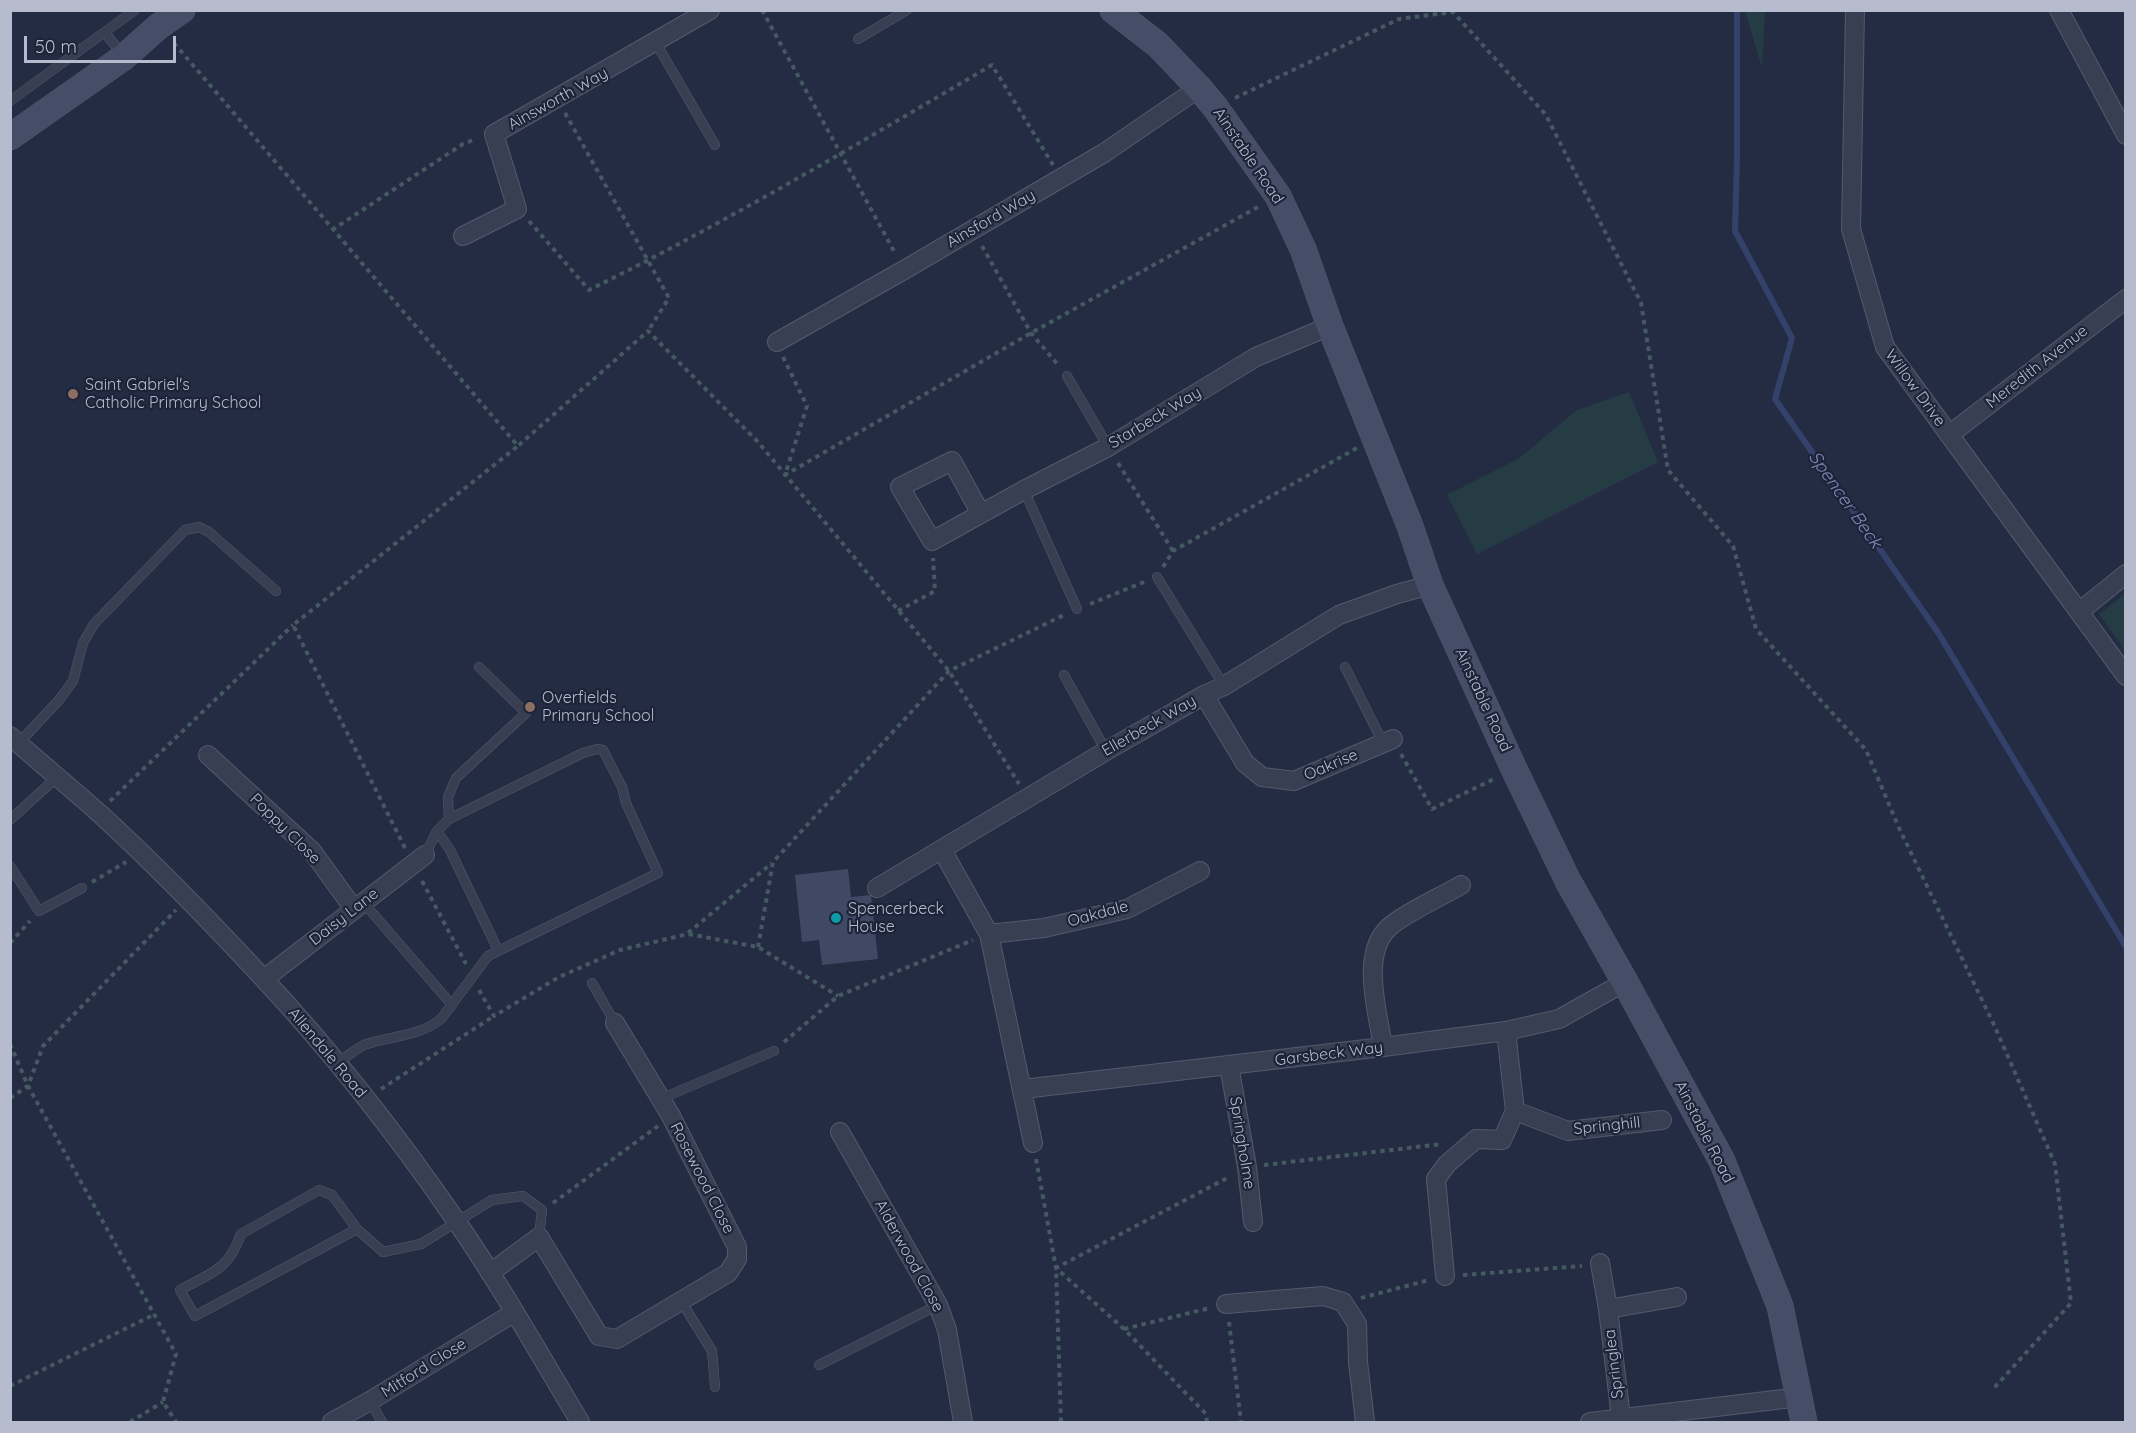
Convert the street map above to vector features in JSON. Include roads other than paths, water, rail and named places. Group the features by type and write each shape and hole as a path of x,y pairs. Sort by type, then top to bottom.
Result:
{"street":[{"path":"10,137 124,57 159,26 182,10"},
{"name":"Ainsworth Way","path":"463,236 517,208 495,134 558,100 710,10"},
{"name":"Ainstable Road","path":"1113,10 1158,45 1207,98 1278,196 1303,249 1329,326 1410,526 1430,585 1514,769 1568,882 1722,1161 1780,1306 1804,1422"},
{"name":"Willow Drive","path":"1855,10 1851,229 1885,347 2126,676"},
{"path":"2059,10 2126,135"},
{"name":"Ainsford Way","path":"777,342 1104,153 1207,98"},
{"name":"Meredith Avenue","path":"1949,435 2126,299"},
{"name":"Starbeck Way","path":"981,514 952,461 900,487 933,541 1024,490 1108,447 1256,357 1329,326"},
{"path":"2079,612 2126,574"},
{"name":"Ellerbeck Way","path":"877,888 1107,751 1204,695 1224,686 1339,615 1430,585"},
{"name":"Oakrise","path":"1204,695 1245,763 1262,777 1294,781 1388,741"},
{"name":"Allendale Road","path":"14,739 98,813 188,898 264,979 367,1099 457,1222 515,1312 580,1422"},
{"name":"Poppy Close","path":"208,755 312,851 358,906"},
{"path":"942,850 989,934 1033,1143"},
{"name":"Daisy Lane","path":"264,979 424,855"},
{"name":"Oakdale","path":"989,934 1044,928 1126,909 1200,871"},
{"path":"1383,1047 1372,968 1377,942 1391,925 1461,885"},
{"name":"Garsbeck Way","path":"1023,1089 1506,1031 1559,1019 1625,982"},
{"name":"Rosewood Close","path":"539,1237 599,1336 617,1339 728,1273 737,1259 737,1247 660,1099 615,1023"},
{"path":"1445,1276 1436,1179 1447,1164 1476,1139 1502,1140 1515,1111 1506,1031"},
{"name":"Springholme","path":"1229,1065 1247,1167 1253,1222"},
{"name":"Springhill","path":"1515,1111 1568,1131 1662,1120"},
{"name":"Alderwood Close","path":"840,1132 938,1305 947,1330 963,1422"},
{"path":"490,1273 539,1237"},
{"name":"Springlea","path":"1600,1263 1621,1418"},
{"path":"1226,1304 1323,1296 1343,1302 1357,1324 1358,1362 1365,1422"},
{"name":"Springlea","path":"1608,1309 1677,1297"},
{"name":"Mitford Close","path":"332,1422 515,1312"},
{"path":"1590,1422 1621,1418 1695,1416 1800,1397"}],"lane":[{"path":"10,101 135,10"},
{"path":"858,39 907,10"},
{"path":"105,33 124,57"},
{"path":"656,43 715,145"},
{"path":"1067,376 1108,447"},
{"path":"1024,490 1077,609"},
{"path":"14,739 59,700 73,681 83,643 94,624 185,530 200,527 209,532 276,591"},
{"path":"1158,577 1224,686"},
{"path":"449,819 448,797 456,778 526,713 479,667"},
{"path":"1345,667 1388,741"},
{"path":"1065,675 1107,751"},
{"path":"337,1064 351,1052 364,1046 435,1024 488,956 658,873 626,802 622,787 603,750 597,749 584,753 449,819 437,831 424,855"},
{"path":"10,820 56,778"},
{"path":"437,831 450,850 498,950"},
{"path":"10,867 39,911 82,888"},
{"path":"358,906 452,1005"},
{"path":"592,983 615,1023"},
{"path":"660,1099 774,1051"},
{"path":"357,1229 195,1316 180,1290 225,1265 236,1250 241,1234 319,1190 332,1196 357,1229 383,1252 421,1244 492,1200 523,1196 542,1210 539,1237"},
{"path":"681,1301 711,1351 715,1387"},
{"path":"819,1365 938,1305"},
{"path":"370,1401 382,1422"}],"waterway":[{"name":"Spencer Beck","path":"1737,10 1735,231 1792,338 1775,399 1939,634 2126,947"}],"place":[{"name":"Saint Gabriel's Catholic Primary School","path":"73,394"},
{"name":"Overfields Primary School","path":"530,707"},
{"name":"Spencerbeck House","path":"836,918"}]}
